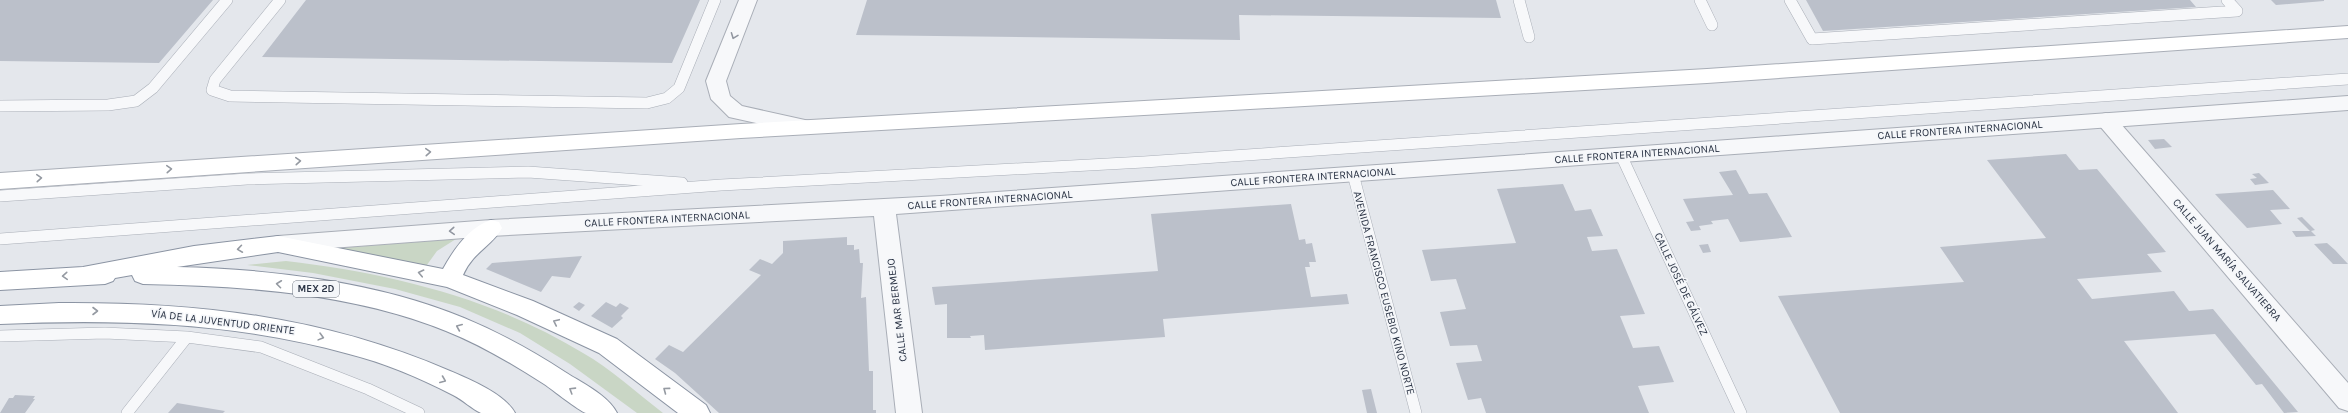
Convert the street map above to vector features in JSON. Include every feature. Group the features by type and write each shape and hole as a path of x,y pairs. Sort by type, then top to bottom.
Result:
{"main road":[{"path":"0,167 480,135 1658,67 1947,46 2348,21"},
{"path":"0,181 741,131 1707,76 2348,32"},
{"path":"450,279 458,260 471,244 491,228"},
{"path":"90,274 194,255 278,244 450,279 526,308 608,346 698,413"},
{"name":"MEX 2D","path":"0,281 90,274 170,275 239,280 307,288 385,303 440,319 492,341 586,399 604,413"},
{"name":"VÍA DE LA JUVENTUD ORIENTE","path":"0,315 64,311 127,311 188,315 284,327 352,345 407,365 462,387 502,413"}],"street":[{"path":"748,0 716,81 721,99 736,112 763,119 812,128"},
{"name":"CALLE FRONTERA INTERNACIONAL","path":"278,244 491,228 884,207 2106,120 2345,106"},
{"name":"CALLE JUAN MARÍA SALVATIERRA","path":"2106,120 2348,401"},
{"name":"CALLE MAR BERMEJO","path":"884,207 909,413"}],"lane":[{"path":"0,106 108,105 136,101 154,88 227,0"},
{"path":"280,0 215,80 212,90 230,96 647,103 667,98 679,88 715,0"},
{"path":"1519,0 1529,37"},
{"path":"1700,0 1712,25"},
{"path":"1790,0 1812,39 2237,11 2227,0"},
{"path":"0,239 721,186 1144,162 2348,79"},
{"name":"CALLE JOSÉ DE GÁLVEZ","path":"1621,155 1741,413"},
{"path":"0,196 247,179 528,172 721,186"},
{"name":"AVENIDA FRANCISCO EUSEBIO KINO NORTE","path":"1352,174 1416,413"},
{"path":"0,336 105,333 187,337 261,347 368,389 419,413"},
{"path":"126,413 187,337"}],"green space":[{"path":"456,239 437,251 424,269 328,249"},
{"path":"286,261 325,266 402,281 477,303 513,317 549,334 593,359 663,413 637,413 570,364 520,333 460,307 395,289 313,273 247,265"}],"building":[{"path":"0,0 213,0 159,63 0,61"},
{"path":"306,0 700,0 672,63 262,57"},
{"path":"867,0 1496,0 1501,18 1239,15 1240,40 856,35"},
{"path":"1806,0 2190,0 2196,7 1823,31"},
{"path":"2271,0 2324,0 2324,1 2276,5"},
{"path":"2164,139 2172,147 2155,149 2148,140"},
{"path":"2066,154 2079,170 2097,169 2166,252 2147,254 2162,272 2077,279 2092,299 2174,291 2189,311 2213,309 2298,412 2284,413 2262,384 2256,385 2215,334 2124,341 2178,413 1840,413 1778,296 1964,282 1940,247 2046,238 1987,160"},
{"path":"1736,170 1749,194 1767,193 1792,237 1740,242 1728,219 1711,221 1713,224 1699,226 1701,230 1691,231 1686,222 1694,221 1683,199 1733,195 1719,172"},
{"path":"2259,173 2269,183 2255,185 2250,179 2257,178 2252,174"},
{"path":"1563,184 1575,211 1591,209 1603,236 1587,237 1592,251 1617,249 1645,314 1620,316 1633,348 1659,346 1674,382 1638,386 1649,413 1486,413 1481,398 1468,400 1456,363 1482,361 1477,345 1450,346 1440,312 1466,309 1456,279 1431,281 1422,250 1516,243 1497,189"},
{"path":"2273,190 2290,209 2270,210 2282,224 2247,228 2215,194"},
{"path":"1291,204 1299,240 1305,239 1306,244 1312,243 1316,262 1309,262 1310,267 1305,267 1311,297 1347,294 1349,304 1163,319 1165,337 985,350 984,335 970,336 971,338 947,338 947,304 935,305 932,287 1158,271 1151,214"},
{"path":"2302,217 2315,230 2311,231 2316,236 2296,237 2292,231 2310,231 2297,218"},
{"path":"847,237 847,245 854,245 854,250 859,249 860,263 863,263 861,298 866,297 869,371 873,371 873,410 876,410 876,413 719,413 675,373 655,359 669,345 683,352 761,275 749,270 760,259 772,264 783,253 783,241"},
{"path":"2327,243 2348,264 2333,264 2314,244"},
{"path":"1708,244 1711,252 1703,253 1699,245"},
{"path":"582,256 570,278 552,276 541,292 486,269 492,263"},
{"path":"579,302 585,305 579,311 573,307"},
{"path":"606,302 616,307 620,303 629,308 621,316 623,318 612,328 591,316"},
{"path":"1371,389 1377,413 1367,413 1362,390"},
{"path":"15,395 35,396 33,399 35,399 25,413 0,413 9,398 13,398"},
{"path":"177,403 225,411 223,413 168,413"}]}
